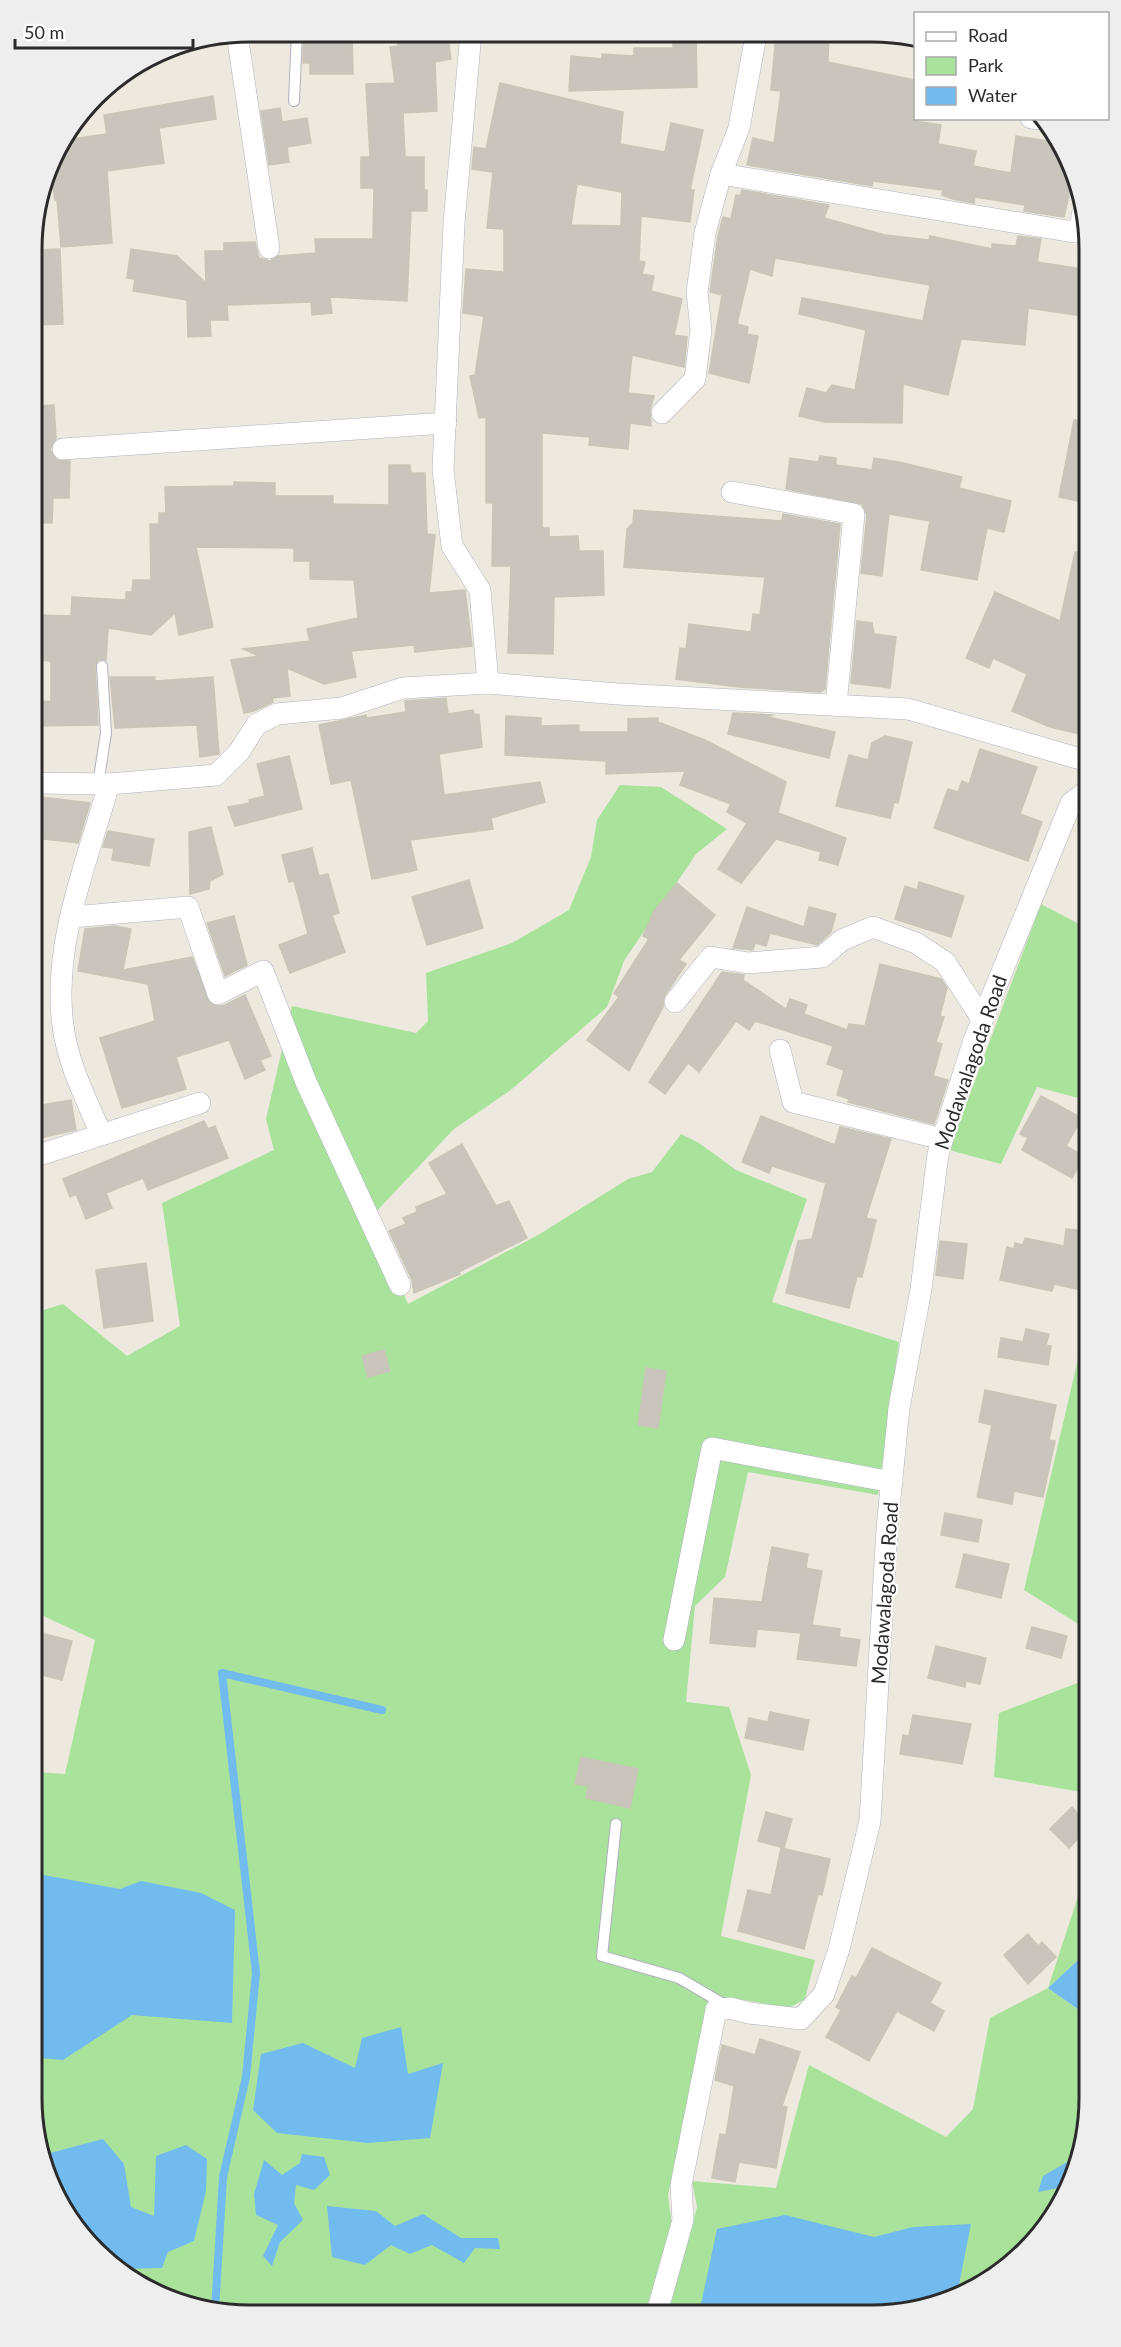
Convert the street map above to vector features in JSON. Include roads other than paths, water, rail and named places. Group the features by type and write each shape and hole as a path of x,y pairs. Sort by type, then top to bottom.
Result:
{"street":[{"path":"470,42 454,223 443,470 452,546 480,590 488,683"},
{"path":"662,413 694,379 701,330 697,292 702,252 721,174 739,128 755,42"},
{"path":"238,43 269,248"},
{"path":"721,174 1074,232 1077,228"},
{"path":"63,449 446,423"},
{"path":"732,492 854,514 836,705"},
{"path":"42,783 104,784 216,775 239,752 257,724 277,714 342,708 403,688 488,683 618,694 908,710 1079,759"},
{"path":"101,1134 75,1076 63,1028 60,991 64,944 104,784"},
{"name":"Modawalagoda Road","path":"730,2008 749,2013 801,2019 824,1994 839,1949 870,1821 899,1408 921,1289 938,1154 982,1019 1071,803 1079,797"},
{"path":"72,916 188,907 218,994 263,971 306,1082 400,1285"},
{"path":"675,1002 711,957 748,963 822,957 842,940 873,927 916,943 945,962 982,1019"},
{"path":"780,1050 793,1102 942,1139"},
{"path":"42,1154 200,1103"},
{"path":"674,1640 712,1448 892,1482"},
{"path":"659,2305 683,2220 681,2185 708,2038 716,2010 730,2008"}],"lane":[{"path":"294,101 297,42"},
{"path":"102,666 106,733 104,784"},
{"path":"616,1824 602,1956 679,1978 730,2008"}],"water":[{"path":"42,1875 120,1889 141,1881 201,1893 235,1910 232,2023 132,2015 63,2060 42,2058"},
{"path":"1079,1959 1079,2010 1048,1988"},
{"path":"401,2027 408,2074 443,2063 430,2138 368,2143 277,2133 253,2110 261,2054 303,2043 355,2068 362,2038"},
{"path":"103,2139 124,2164 131,2207 154,2216 156,2156 186,2145 207,2159 206,2191 194,2241 168,2252 162,2268 132,2269 93,2234 77,2213 63,2189 50,2153"},
{"path":"302,2154 324,2157 330,2175 314,2190 296,2185 294,2203 303,2220 280,2242 272,2266 263,2256 278,2225 256,2215 254,2194 264,2160 282,2175 300,2163"},
{"path":"1068,2161 1057,2188 1038,2192 1043,2176"},
{"path":"327,2206 376,2211 395,2226 423,2214 461,2238 498,2238 500,2249 475,2248 464,2263 432,2245 410,2254 391,2245 365,2265 332,2257"},
{"path":"785,2215 874,2237 913,2227 971,2224 959,2286 925,2298 872,2305 701,2305 717,2229"}],"waterway":[{"path":"216,2302 223,2177 246,2077 256,1973 222,1673 382,1710"}]}
